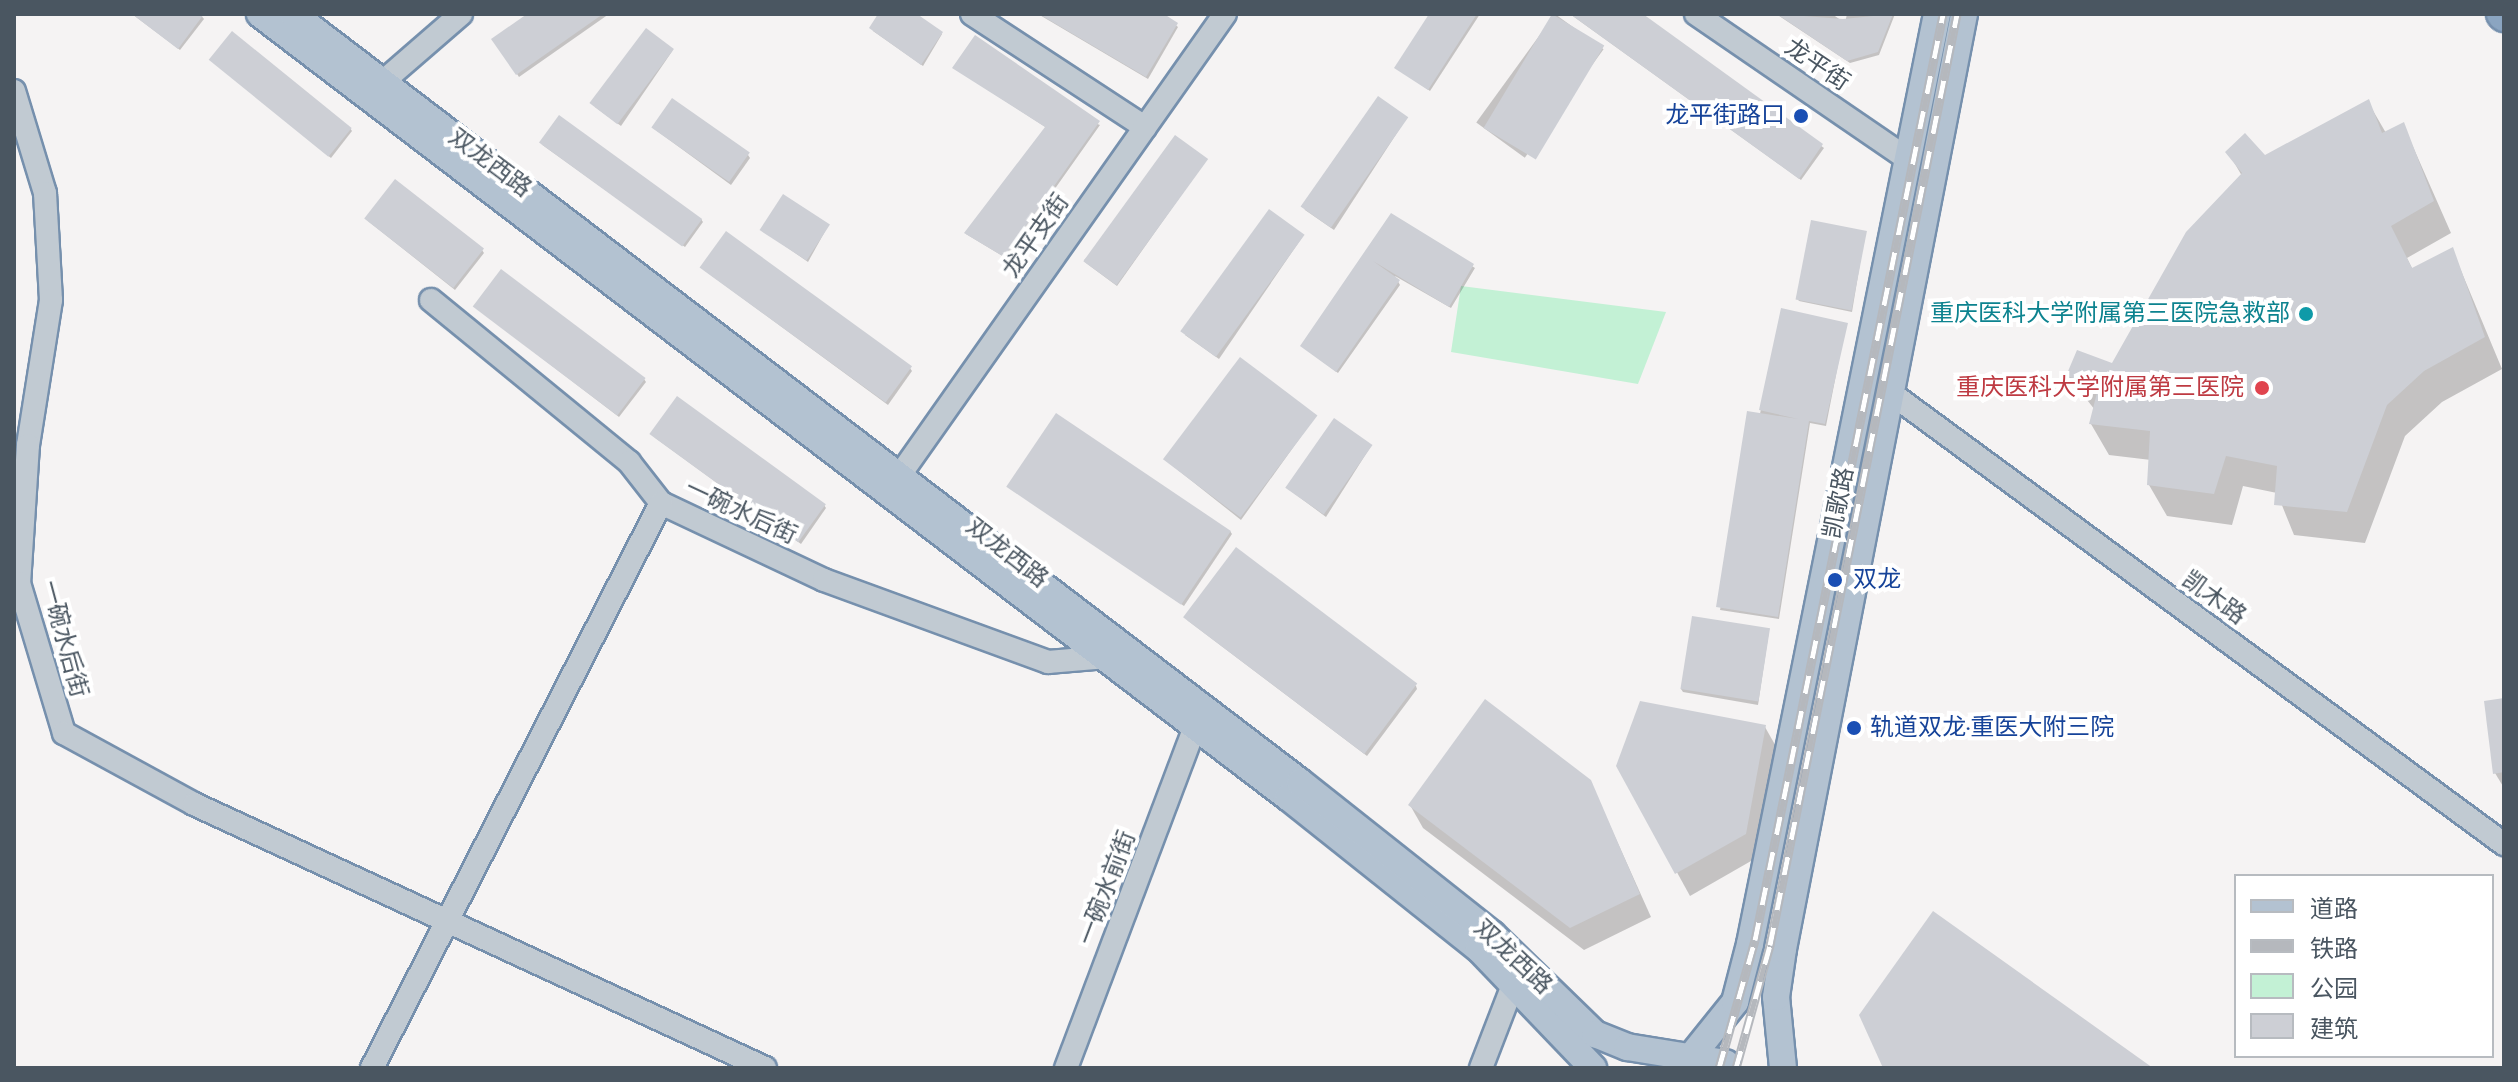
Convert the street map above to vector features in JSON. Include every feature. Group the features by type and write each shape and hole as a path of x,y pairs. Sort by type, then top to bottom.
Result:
{"main road":[{"name":"双龙西路","path":"260,14 375,88 896,480 1595,1034 1689,1065 1738,1065"},
{"name":"双龙西路","path":"293,14 375,88"},
{"name":"凯歌路","path":"1689,1065 1735,1002 1750,944 1937,14"},
{"name":"凯歌路","path":"1783,1068 1776,997 1783,949 1964,14"},
{"name":"双龙西路","path":"896,480 1195,727 1517,973 1593,1068"}],"street":[{"path":"375,88 461,14"},
{"path":"972,14 1145,127"},
{"name":"龙平支街","path":"896,480 1225,14"},
{"name":"龙平街","path":"1696,14 1908,159"},
{"name":"一碗水后街","path":"14,91 45,193 51,300 28,445 19,583 64,733 194,804 765,1068"},
{"path":"431,300 629,462 661,503"},
{"name":"凯木路","path":"1892,394 2504,844"},
{"name":"一碗水后街","path":"372,1068 445,919 661,503 824,580 1048,662 1107,657"},
{"name":"一碗水前街","path":"1066,1068 1195,727"},
{"path":"1481,1068 1517,973"}],"green space":[{"path":"1461,286 1666,312 1638,384 1451,352"}],"building":[{"path":"132,14 204,14 178,49"},
{"path":"527,14 603,14 516,75 491,39"},
{"path":"878,14 917,14 943,32 921,65 869,28"},
{"path":"1039,14 1164,14 1178,23 1146,77"},
{"path":"1429,14 1477,14 1428,90 1394,68"},
{"path":"1552,14 1604,45 1536,159 1483,128"},
{"path":"1570,14 1643,14 1823,144 1799,179"},
{"path":"1777,14 1843,19 1893,14 1878,52 1847,61"},
{"path":"646,28 674,49 617,124 589,103"},
{"path":"232,31 352,128 328,157 209,60"},
{"path":"975,35 1100,121 1004,257 964,233 1045,127 952,68"},
{"path":"1378,96 1408,117 1331,228 1301,207"},
{"path":"672,98 750,152 729,182 651,127"},
{"name":"重庆医科大学附属第三医院急救部","path":"2369,99 2382,133 2404,122 2434,201 2391,226 2412,268 2453,247 2485,337 2424,371 2387,405 2347,512 2274,505 2277,466 2226,456 2214,494 2147,485 2150,431 2089,424 2099,385 2066,376 2077,350 2112,363 2186,232 2242,173 2225,152 2245,133 2265,155"},
{"path":"559,115 702,219 682,247 539,143"},
{"path":"1175,135 1208,159 1116,285 1083,261"},
{"path":"395,179 484,249 453,288 364,218"},
{"path":"783,194 830,224 807,261 760,230"},
{"path":"1269,209 1305,235 1216,357 1180,331"},
{"path":"1391,213 1474,264 1449,307 1373,261 1400,280 1336,372 1300,346"},
{"path":"1811,220 1867,231 1851,310 1796,300"},
{"path":"726,231 912,366 886,403 700,267"},
{"path":"501,269 646,378 617,415 473,307"},
{"path":"1781,308 1848,323 1825,424 1809,421 1778,617 1716,607 1747,411 1798,419 1759,410"},
{"path":"1240,357 1317,415 1240,518 1163,459"},
{"path":"677,396 826,504 798,542 649,434"},
{"path":"1056,413 1231,531 1181,605 1006,487"},
{"path":"1334,418 1373,445 1324,515 1285,488"},
{"path":"1236,547 1417,684 1364,754 1183,617"},
{"path":"1692,616 1770,628 1758,701 1680,689"},
{"path":"2504,698 2504,772 2493,774 2484,701"},
{"path":"1485,699 1591,780 1640,894 1570,928 1408,805"},
{"path":"1640,701 1766,725 1746,834 1675,874 1616,766"},
{"path":"1933,911 2153,1068 1883,1068 1859,1015"}],"railway":[{"path":"1719,1068 1755,940 1943,14"},
{"path":"1736,1068 1770,945 1957,14"}],"place":[{"name":"龙平街路口","path":"1801,116"},
{"name":"重庆医科大学附属第三医院急救部","path":"2306,314"},
{"name":"重庆医科大学附属第三医院","path":"2262,388"},
{"name":"双龙","path":"1835,580"},
{"name":"轨道双龙·重医大附三院","path":"1854,728"}]}
